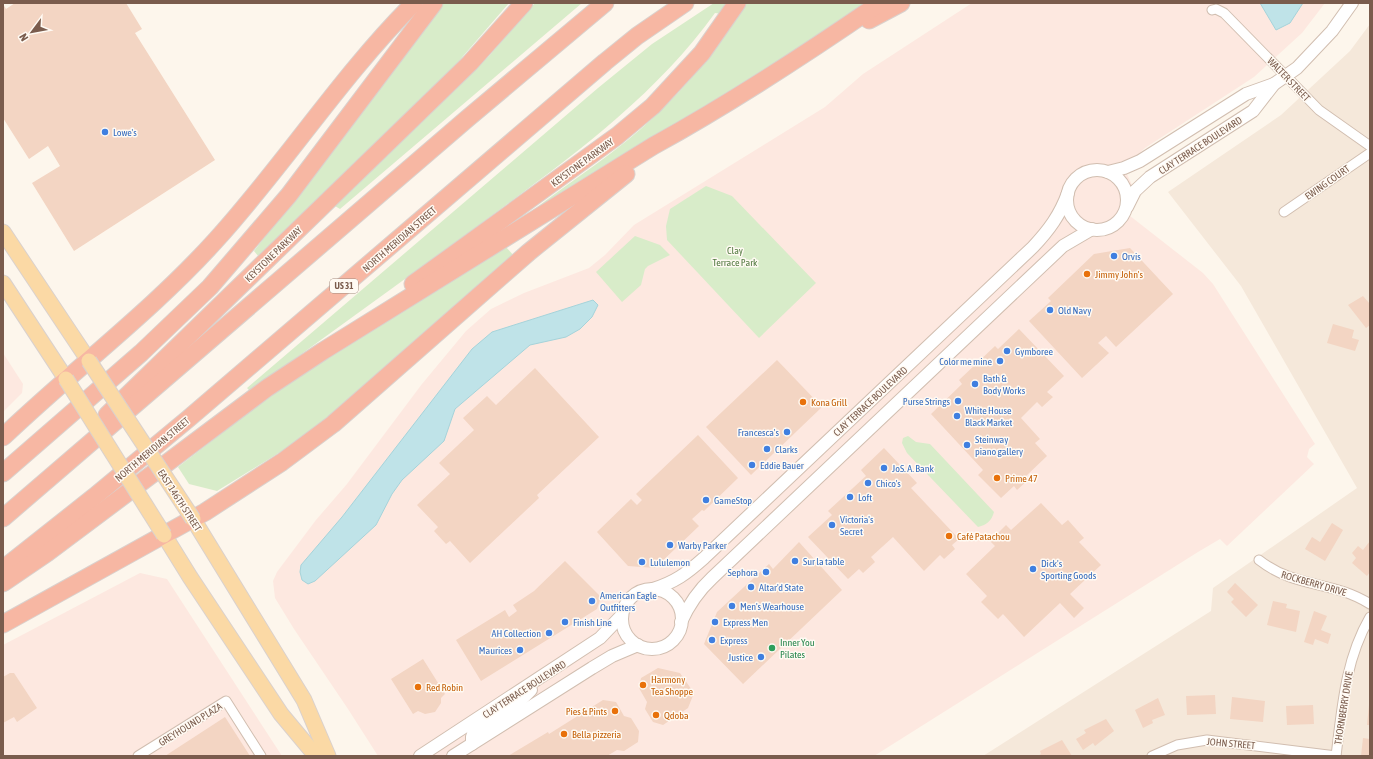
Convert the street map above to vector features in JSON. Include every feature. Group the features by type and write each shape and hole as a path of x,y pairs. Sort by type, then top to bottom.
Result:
{"highway":[{"path":"3,437 169,288 216,241 283,161 369,53 414,3"},
{"path":"3,473 141,353 210,287 289,195 434,3"},
{"name":"KEYSTONE PARKWAY","path":"20,503 136,386 470,63 524,3"},
{"path":"3,518 468,118 605,3"},
{"name":"NORTH MERIDIAN STREET","path":"3,568 94,497 188,419 605,62 637,36 685,3"},
{"path":"3,582 63,541 267,388 323,350 653,146 698,121 818,45 880,3"},
{"path":"818,45 901,3"},
{"name":"KEYSTONE PARKWAY","path":"323,350 632,124 653,106 688,70 734,8"},
{"path":"3,624 193,519 282,462 333,424 569,218 698,121"}],"main road":[{"name":"EAST 146TH STREET","path":"3,232 193,519 304,700 328,756"},
{"path":"3,283 66,379 190,577 281,714 316,756"}],"street":[{"name":"CLAY TERRACE BOULEVARD","path":"1108,172 1124,168 1140,161 1246,94 1274,84 1286,76 1296,68 1336,26 1352,3"},
{"name":"WALTER STREET","path":"1212,10 1216,9 1224,13 1324,114 1370,146"},
{"name":"CLAY TERRACE BOULEVARD","path":"1127,207 1135,191 1150,178 1253,111 1274,84"},
{"name":"EWING COURT","path":"1284,212 1370,153"},
{"path":"1094,170 1108,172 1115,175 1127,192 1127,207 1121,218 1116,224 1103,229 1092,229 1079,224 1070,213 1068,207 1068,193 1074,180 1086,171 1094,170"},
{"name":"CLAY TERRACE BOULEVARD","path":"653,589 673,582 686,574 704,558 1028,252 1049,230 1061,212 1068,193"},
{"name":"CLAY TERRACE BOULEVARD","path":"681,622 693,599 718,572 1063,246 1092,229"},
{"name":"ROCKBERRY DRIVE","path":"1259,560 1282,575 1307,583 1343,591 1370,604"},
{"path":"653,589 660,590 672,597 680,608 681,622 674,639 663,646 651,648 638,645 627,636 622,622 622,615 632,596 638,592 653,589"},
{"name":"CLAY TERRACE BOULEVARD","path":"420,756 600,638 622,615"},
{"name":"THORNBERRY DRIVE","path":"1336,756 1347,675 1358,640 1370,617"},
{"name":"CLAY TERRACE BOULEVARD","path":"453,756 612,656 638,645"},
{"path":"472,744 474,731 518,703 553,669"},
{"name":"GREYHOUND PLAZA","path":"138,756 226,701 261,756"},
{"name":"JOHN STREET","path":"1152,756 1176,744 1207,740 1336,756"}],"shaded area":[{"path":"972,3 1325,3 1302,33 1254,77 1145,148 1124,168 1135,191 1125,212 1203,273 1213,284 1315,444 1309,449 1307,457 1314,464 1227,546 1220,539 1198,552 874,756 378,756 275,598 273,581 277,572 316,520 347,484 422,384 466,331 491,309 524,293 589,268 605,255 634,225 825,107 863,74"},
{"path":"1370,24 1370,756 983,756 1211,611 1213,588 1357,488 1241,286 1168,192 1281,115 1350,51"},
{"path":"3,353 23,384 22,393 3,412"},
{"path":"140,573 167,579 282,756 3,756 3,645"}],"green space":[{"path":"440,3 509,3 458,62 259,257 254,251 362,110"},
{"path":"535,3 582,3 340,209 335,206 489,56"},
{"path":"714,3 870,3 534,214 532,211 641,129 667,105 689,81 710,56 738,16 715,13 664,74 636,101 577,151 483,222 250,391 247,388 598,88 652,44"},
{"name":"Clay Terrace Park","path":"706,186 732,196 816,283 759,338 667,240 666,226 670,209"},
{"path":"635,236 660,245 670,255 648,266 645,269 641,285 622,302 596,272"},
{"path":"506,247 515,257 303,438 217,491 189,484 178,467 257,406 314,366"},
{"path":"908,436 916,442 930,444 994,512 989,522 978,527 907,453 902,443 903,438"}],"water":[{"path":"1260,3 1303,3 1290,23 1276,30"},
{"path":"593,300 598,305 592,317 580,329 566,337 530,345 455,409 444,441 402,480 392,494 376,525 315,581 308,584 302,580 300,572 301,565 342,517 472,349 492,332"}],"building":[{"name":"Lowe's","path":"15,3 126,3 142,29 135,33 215,160 74,251 32,183 60,166 48,146 29,159 3,118 3,4 6,9"},
{"path":"1130,248 1173,294 1116,347 1106,336 1098,343 1109,353 1082,378 1029,321 1051,301 1048,298 1094,254"},
{"path":"1363,296 1370,304 1370,325 1366,328 1348,305"},
{"path":"1333,324 1354,330 1352,338 1359,340 1355,351 1327,343"},
{"path":"1019,329 1064,376 1047,392 1053,397 1042,407 1037,402 1021,418 1040,439 1035,443 1047,456 1024,478 1027,481 1017,490 1014,486 1001,498 978,475 983,470 931,414 962,384 959,380 995,346 998,349"},
{"path":"777,360 822,407 751,475 706,427"},
{"path":"535,368 599,437 537,495 539,498 470,563 450,541 446,544 434,531 438,527 417,505 450,474 439,463 474,430 463,418 487,396 496,405"},
{"path":"698,435 738,478 704,511 702,510 692,519 699,526 655,568 628,566 597,532 631,499 637,505 642,500 636,494"},
{"path":"884,448 917,483 911,488 959,539 952,545 955,549 944,559 940,555 924,571 893,537 871,557 875,562 863,573 859,569 848,579 808,537 832,515 828,511 866,476 861,470"},
{"name":"Dick's Sporting Goods","path":"1041,503 1062,525 1068,520 1084,538 1079,542 1101,565 1070,594 1084,608 1074,618 1060,603 1024,637 1003,614 998,619 981,602 987,596 966,574 995,546 990,541 1006,525 1011,530"},
{"path":"1332,523 1343,530 1325,561 1305,549 1312,537 1320,542"},
{"path":"1370,541 1370,572 1367,576 1352,563 1356,558 1352,553 1358,546 1363,550"},
{"path":"799,542 842,590 743,684 704,644 717,612 769,564 773,569"},
{"path":"565,561 601,597 597,609 481,681 456,640 505,610 509,617 517,611 513,605 534,591"},
{"path":"1235,583 1258,605 1246,617 1231,602 1234,599 1227,592"},
{"path":"1273,601 1287,604 1286,608 1300,611 1296,632 1267,625"},
{"path":"1314,611 1327,616 1321,630 1331,634 1328,644 1315,639 1313,645 1304,642"},
{"name":"Red Robin","path":"423,659 445,694 441,698 441,703 435,712 425,714 418,711 413,714 391,679"},
{"path":"658,668 680,673 694,693 688,708 663,725 653,722 645,709 647,702 639,688 641,678"},
{"path":"10,673 14,673 37,708 17,722 14,717 3,723 3,677"},
{"path":"1215,695 1216,714 1187,715 1186,696"},
{"path":"1232,697 1265,701 1263,722 1230,719"},
{"path":"1158,698 1165,715 1152,720 1153,723 1143,728 1135,710"},
{"path":"603,700 616,702 624,716 631,718 639,731 638,742 624,751 617,750 607,756 508,756 548,732 549,734"},
{"path":"1313,705 1314,724 1287,725 1286,706"},
{"path":"1369,705 1370,725 1367,725"},
{"path":"225,717 250,756 165,756"},
{"path":"1106,719 1114,731 1095,746 1093,743 1083,750 1076,739 1086,733 1084,730"},
{"path":"1363,738 1370,739 1370,756 1361,756"},
{"path":"1062,740 1072,756 1038,756 1041,754 1040,751"}],"place":[{"name":"Lowe's","path":"105,132"},
{"name":"Orvis","path":"1114,256"},
{"name":"Jimmy John's","path":"1087,274"},
{"name":"Old Navy","path":"1050,310"},
{"name":"Gymboree","path":"1007,351"},
{"name":"Color me mine","path":"1000,361"},
{"name":"Bath & Body Works","path":"975,384"},
{"name":"Purse Strings","path":"958,401"},
{"name":"Kona Grill","path":"803,402"},
{"name":"White House Black Market","path":"957,416"},
{"name":"Francesca's","path":"787,432"},
{"name":"Steinway piano gallery","path":"967,445"},
{"name":"Clarks","path":"767,449"},
{"name":"Eddie Bauer","path":"752,465"},
{"name":"JoS. A. Bank","path":"884,468"},
{"name":"Prime 47","path":"997,478"},
{"name":"Chico's","path":"868,483"},
{"name":"Loft","path":"850,497"},
{"name":"GameStop","path":"706,500"},
{"name":"Victoria's Secret","path":"832,525"},
{"name":"Café Patachou","path":"949,536"},
{"name":"Warby Parker","path":"670,545"},
{"name":"Sur la table","path":"795,561"},
{"name":"Lululemon","path":"642,562"},
{"name":"Dick's Sporting Goods","path":"1033,569"},
{"name":"Sephora","path":"766,572"},
{"name":"Altar'd State","path":"751,587"},
{"name":"American Eagle Outfitters","path":"592,601"},
{"name":"Men's Wearhouse","path":"732,606"},
{"name":"Finish Line","path":"565,622"},
{"name":"Express Men","path":"715,622"},
{"name":"AH Collection","path":"549,633"},
{"name":"Express","path":"712,640"},
{"name":"Inner You Pilates","path":"772,648"},
{"name":"Maurices","path":"520,650"},
{"name":"Justice","path":"761,657"},
{"name":"Harmony Tea Shoppe","path":"643,685"},
{"name":"Red Robin","path":"418,687"},
{"name":"Pies & Pints","path":"615,711"},
{"name":"Qdoba","path":"656,715"},
{"name":"Bella pizzeria","path":"564,734"}]}
